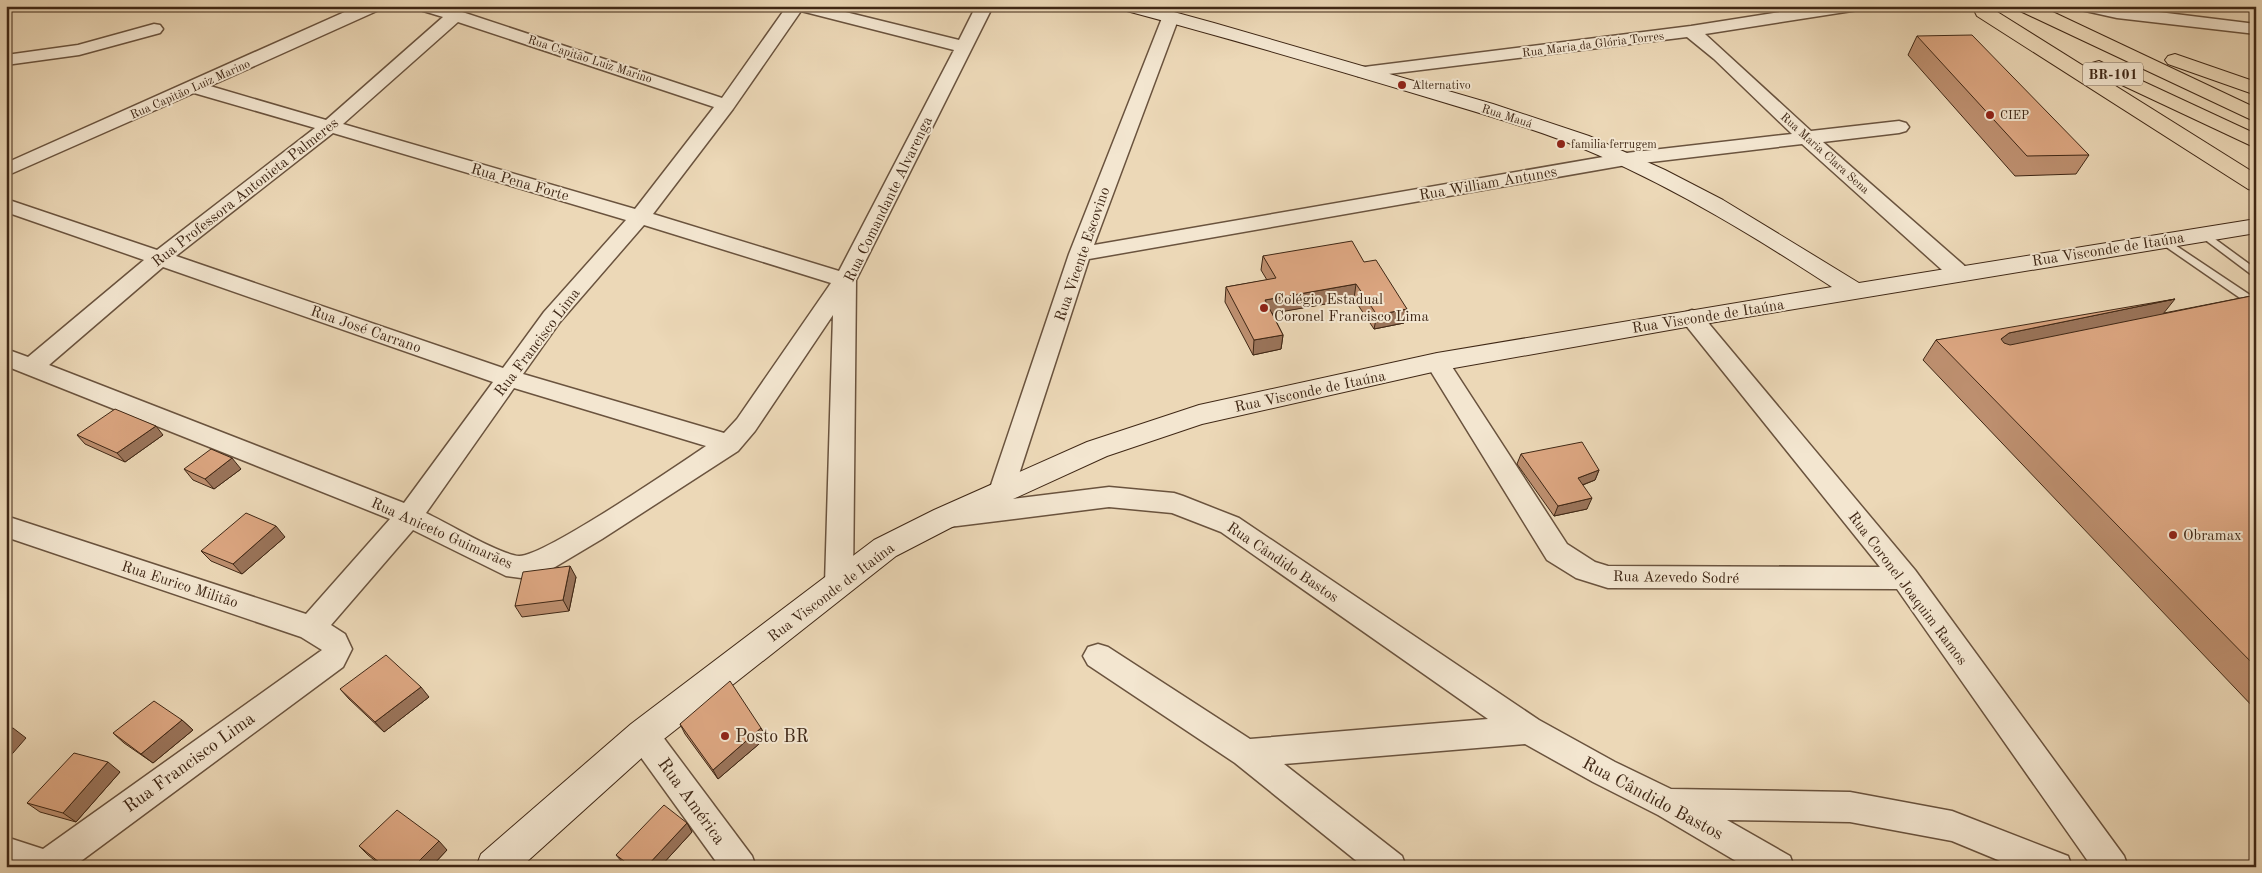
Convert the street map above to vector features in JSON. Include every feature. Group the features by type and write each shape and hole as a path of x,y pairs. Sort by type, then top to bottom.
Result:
{"highway":[{"name":"BR-101","path":"2025,6 2256,116"},
{"name":"BR-101","path":"1977,9 2256,142"},
{"path":"1977,9 2256,184"},
{"path":"2044,14 2256,89"}],"main road":[{"name":"Rua Mauá","path":"1130,6 1364,72 1577,139 1626,159 1720,207 1797,253 1856,292"},
{"name":"Rua Visconde de Itaúna","path":"494,867 643,734 885,548 944,518 1002,494 1097,449 1199,415 1437,362 1960,273 2256,226"}],"street":[{"name":"Rua Capitão Luiz Marino","path":"6,170 372,6"},
{"name":"Rua Capitão Luiz Marino","path":"426,6 726,105"},
{"name":"Rua Francisco Lima","path":"311,628 409,516 552,317 640,217 726,105 796,6"},
{"path":"800,6 965,47"},
{"name":"Rua Comandante Alvarenga","path":"839,584 845,280 985,6"},
{"name":"Rua Maria da Glória Torres","path":"1364,72 1691,31 1817,8 1852,6"},
{"path":"2087,6 2117,13 2256,29"},
{"name":"Rua Professora Antonieta Palmeres","path":"32,366 160,258 330,127 456,15"},
{"name":"Rua Vicente Escovino","path":"1002,494 1080,254 1170,17"},
{"path":"6,60 79,50 154,29"},
{"name":"Rua Maria Clara Sena","path":"1691,31 1808,139 1960,273"},
{"name":"Rua Pena Forte","path":"194,87 640,217 845,280"},
{"name":"Rua William Antunes","path":"1080,254 1626,159 1899,127"},
{"name":"Rua José Carrano","path":"6,205 508,378 729,444"},
{"name":"Rua Aniceto Guimarães","path":"6,357 409,516 506,564 520,567 535,565 593,532 729,444 746,425 845,280"},
{"name":"Rua Coronel Joaquim Ramos","path":"1692,318 1905,578 2112,867"},
{"name":"Rua Azevedo Sodré","path":"1437,362 1557,552 1586,570 1608,577 1905,578"},
{"name":"Rua Cândido Bastos","path":"944,518 1109,497 1174,503 1230,525 1528,730 1604,772 1669,804 1778,867"},
{"name":"Rua Eurico Militão","path":"6,526 311,628 335,643 337,649 332,658"},
{"path":"1098,656 1246,753 1390,867"},
{"name":"Rua Francisco Lima","path":"47,867 332,658"},
{"path":"1246,753 1528,730"},
{"name":"Rua América","path":"643,734 740,867"},
{"path":"1669,804 1850,807 1952,826 2056,867"},
{"path":"6,853 47,867"}],"lane":[{"path":"2204,234 2256,275"},
{"path":"2163,240 2256,305"},
{"path":"2236,309 2256,305"}],"building":[{"path":"1972,35 2089,155 2027,156 1917,36"},
{"path":"1352,241 1364,262 1376,260 1407,309 1377,315 1356,284 1265,300 1283,335 1254,340 1226,287 1276,278 1263,256"},
{"name":"Obramax","path":"2256,295 2256,667 1936,340 2175,299 2009,333 2001,339 2004,343 2010,345"},
{"path":"115,409 156,426 117,453 77,435"},
{"path":"1582,442 1599,470 1578,478 1592,498 1558,506 1521,454"},
{"path":"211,449 232,458 205,479 184,469"},
{"path":"246,513 276,526 233,564 201,551"},
{"path":"570,566 563,600 515,606 523,572"},
{"path":"386,655 421,687 375,722 340,689"},
{"name":"Posto BR","path":"730,681 761,728 713,770 680,724"},
{"path":"154,701 182,720 141,754 113,733"},
{"path":"6,727 13,728 6,736"},
{"path":"74,753 108,762 63,813 27,803"},
{"path":"664,805 687,823 646,867 632,867 616,855"},
{"path":"397,810 439,841 413,867 385,867 359,846"}],"place":[{"name":"Alternativo","path":"1402,85"},
{"name":"CIEP","path":"1990,115"},
{"name":"familia ferrugem","path":"1561,144"},
{"name":"Colégio Estadual Coronel Francisco Lima","path":"1264,308"},
{"name":"Obramax","path":"2173,535"},
{"name":"Posto BR","path":"725,736"}]}
